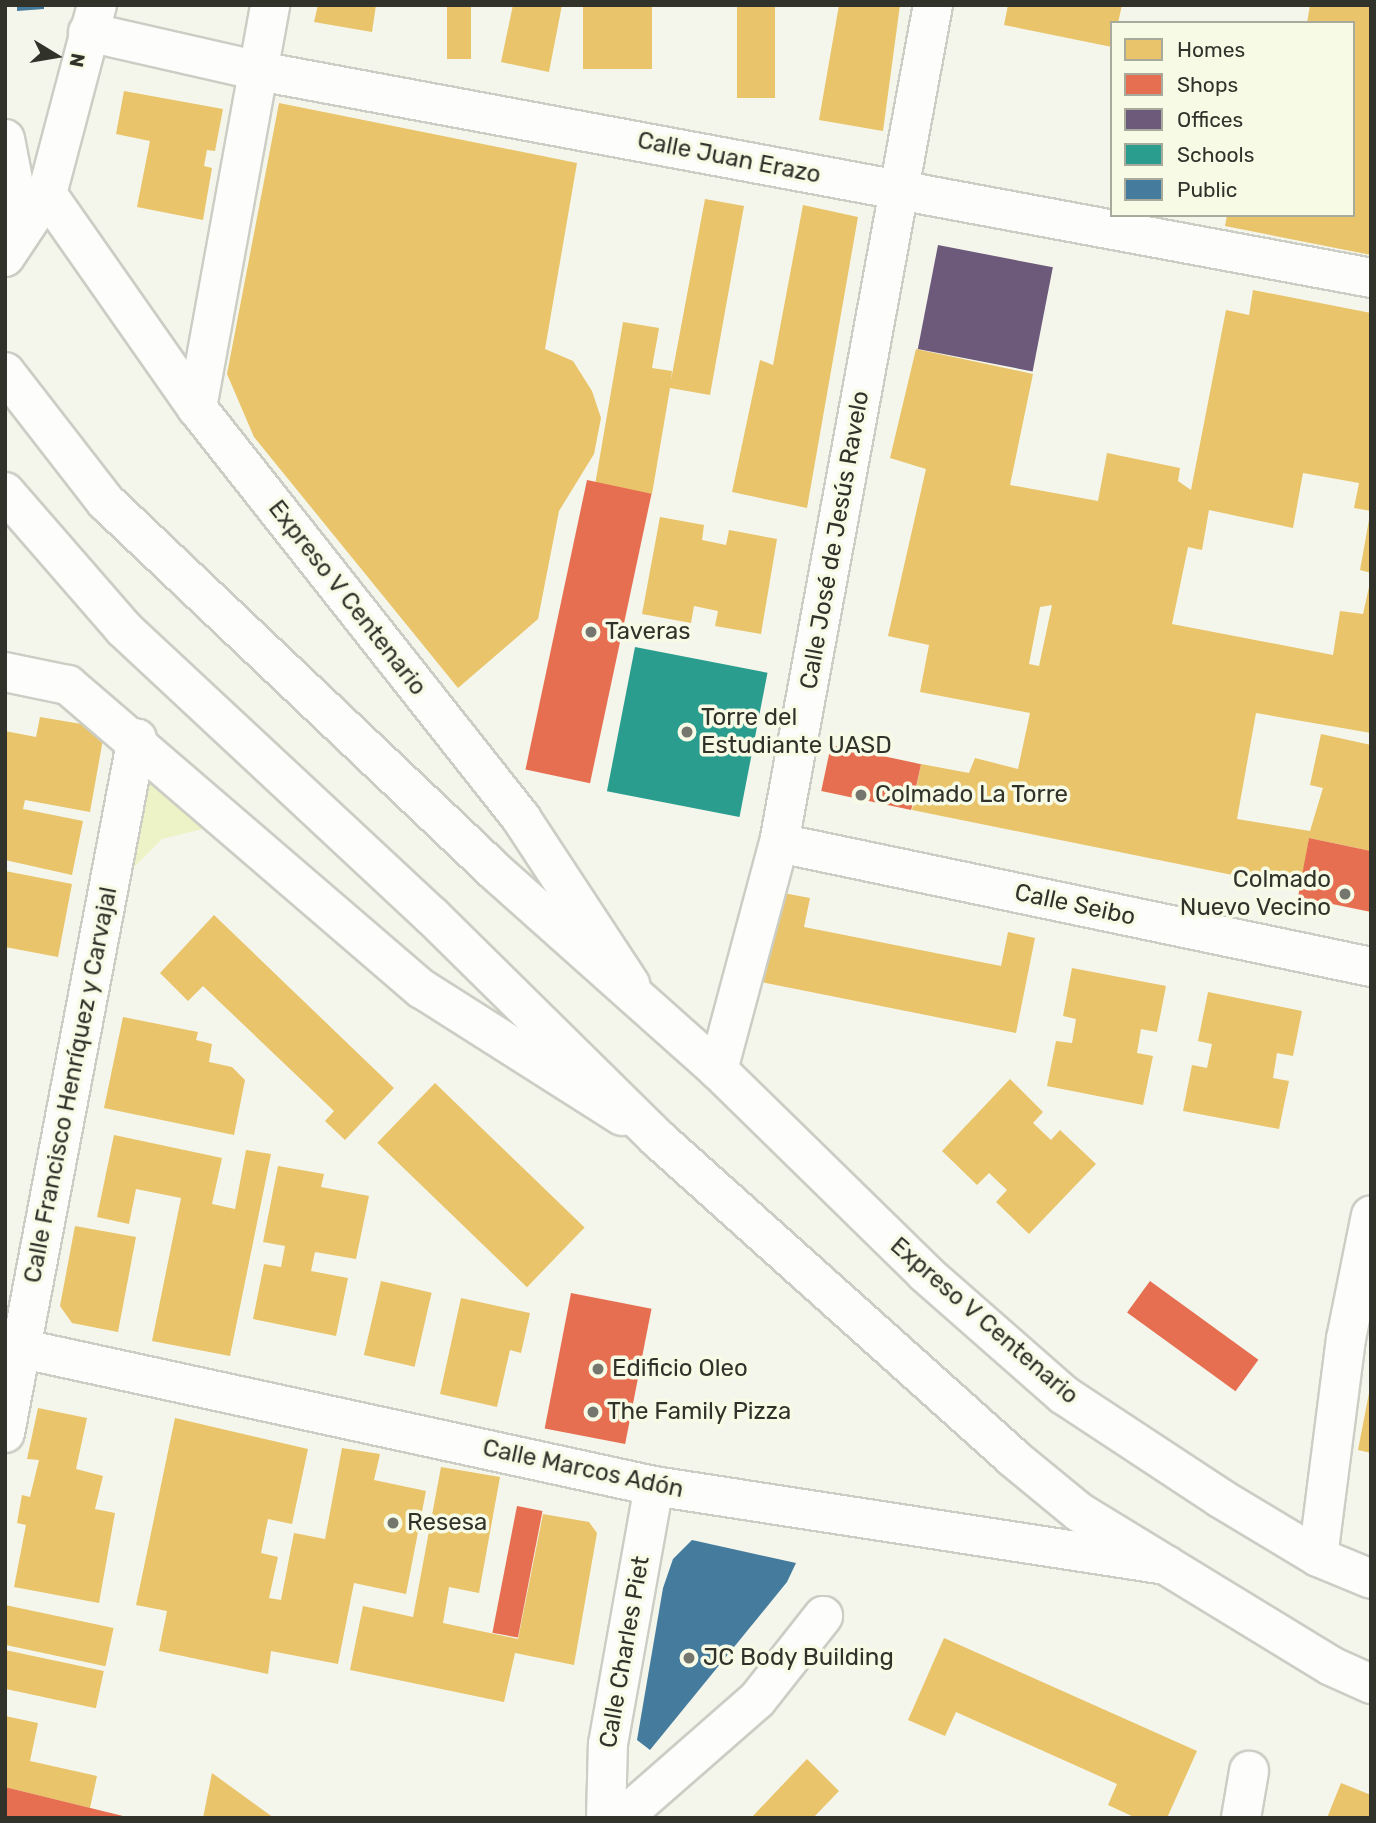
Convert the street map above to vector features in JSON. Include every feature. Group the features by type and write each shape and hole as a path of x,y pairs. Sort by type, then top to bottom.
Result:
{"main road":[{"path":"197,408 270,5"},
{"name":"Calle José de Jesús Ravelo","path":"718,1070 779,843 933,5"},
{"path":"5,255 47,194 92,19"},
{"name":"Calle Juan Erazo","path":"92,19 259,71 1371,278"},
{"path":"5,139 15,190 5,255"},
{"name":"Expreso V Centenario","path":"47,194 197,408 521,818 643,1003"},
{"name":"Expreso V Centenario","path":"5,372 106,502 497,873 718,1070 925,1273 1064,1395 1318,1557 1371,1579"},
{"path":"5,492 124,629 432,916 657,1138 1012,1457 1079,1512 1331,1666 1371,1684"},
{"path":"5,672 68,685 137,738 422,989 657,1138"},
{"name":"Calle Francisco Henríquez y Carvajal","path":"5,1433 13,1346 137,738"},
{"name":"Calle Seibo","path":"779,843 1371,967"},
{"path":"1318,1557 1346,1339 1371,1215"},
{"name":"Calle Marcos Adón","path":"13,1346 654,1486 1166,1565"},
{"name":"Calle Charles Piet","path":"606,1818 608,1744 654,1486"},
{"path":"622,1818 757,1700 823,1616"},
{"path":"1241,1818 1249,1771"}],"green space":[{"path":"145,762 215,826 162,839 120,881"}],"building: Homes":[{"path":"318,5 376,5 372,32 314,22"},
{"path":"447,5 471,5 471,59 447,59"},
{"path":"513,5 562,5 549,72 501,62"},
{"path":"583,5 652,5 652,69 583,69"},
{"path":"737,5 775,5 775,98 737,98"},
{"path":"839,5 900,5 883,131 819,120"},
{"path":"1008,5 1122,5 1118,21 1110,21 1110,47 1004,25"},
{"path":"1310,5 1371,5 1371,255 1225,226 1227,217 1355,217 1355,21 1307,21"},
{"path":"124,91 223,109 215,151 207,150 204,166 212,168 203,220 137,207 150,141 116,134"},
{"path":"279,103 577,163 545,349 573,361 592,391 601,418 594,454 559,511 538,619 458,688 254,437 227,374"},
{"path":"705,199 744,206 710,395 670,388 652,494 595,485 623,322 659,328 652,368 672,371 671,380"},
{"path":"803,205 858,217 807,508 732,492 760,360 773,365"},
{"path":"1253,290 1371,313 1371,511 1354,508 1359,483 1303,473 1293,528 1209,510 1202,550 1188,547 1172,624 1333,655 1340,611 1363,614 1371,578 1371,733 1256,713 1237,819 1310,831 1323,788 1310,785 1321,734 1371,745 1371,851 1309,838 1301,889 912,810 921,764 969,773 975,758 1018,769 1030,713 920,692 929,645 888,636 926,469 890,458 916,349 1033,374 1010,485 1098,501 1107,453 1180,468 1178,481 1191,490 1226,310 1249,315","holes":["1052,605 1039,666 1029,664 1040,607"]},
{"path":"660,517 704,525 702,540 726,545 729,530 777,539 761,634 715,626 718,611 694,606 691,623 642,614"},
{"path":"1371,520 1371,573 1360,570"},
{"path":"40,717 105,728 90,812 25,800 23,809 83,821 72,875 5,860 5,731 36,737"},
{"path":"5,871 72,884 58,957 5,947"},
{"path":"778,892 810,898 804,927 1001,966 1008,932 1035,938 1016,1033 761,982"},
{"path":"214,915 394,1088 345,1140 325,1121 334,1111 203,986 188,1001 160,973"},
{"path":"1072,968 1166,986 1157,1032 1141,1029 1137,1053 1153,1056 1143,1105 1047,1086 1056,1041 1072,1043 1076,1019 1063,1016"},
{"path":"1208,992 1302,1011 1293,1056 1277,1053 1273,1078 1289,1081 1279,1129 1183,1111 1192,1065 1207,1068 1212,1044 1198,1041"},
{"path":"123,1017 198,1032 196,1040 212,1044 209,1062 232,1067 245,1080 234,1135 104,1108"},
{"path":"1010,1079 1043,1112 1033,1123 1051,1140 1060,1130 1096,1164 1029,1234 996,1202 1007,1190 989,1173 977,1185 942,1151"},
{"path":"435,1083 585,1227 527,1287 377,1143"},
{"path":"114,1135 222,1158 212,1204 235,1209 246,1150 271,1154 230,1356 152,1341 181,1198 136,1189 129,1224 97,1217"},
{"path":"278,1166 324,1174 321,1187 369,1196 356,1259 315,1252 311,1271 348,1278 336,1336 253,1319 264,1264 281,1267 285,1246 263,1242"},
{"path":"75,1226 136,1237 118,1332 72,1323 60,1306"},
{"path":"381,1281 432,1293 415,1367 364,1355"},
{"path":"461,1298 530,1313 521,1353 510,1350 497,1407 440,1394"},
{"path":"1371,1393 1371,1453 1358,1450"},
{"path":"38,1408 87,1418 76,1469 103,1476 95,1509 115,1513 99,1603 14,1587 26,1525 17,1523 22,1495 30,1497 39,1460 27,1459"},
{"path":"175,1418 308,1449 292,1524 268,1519 261,1553 278,1557 269,1598 281,1600 294,1533 325,1539 342,1448 380,1454 374,1480 426,1491 406,1594 354,1583 338,1664 271,1651 268,1674 159,1651 167,1611 136,1605"},
{"path":"441,1467 500,1477 479,1593 449,1587 443,1623 518,1639 543,1514 589,1522 597,1533 574,1665 515,1653 504,1702 350,1670 363,1606 413,1617"},
{"path":"5,1605 114,1628 105,1666 5,1645"},
{"path":"944,1638 1197,1751 1167,1818 1136,1818 1108,1805 1117,1784 956,1712 945,1736 908,1720"},
{"path":"5,1650 104,1671 96,1708 5,1689"},
{"path":"5,1716 38,1723 30,1761 97,1776 90,1808 5,1787"},
{"path":"807,1759 839,1791 813,1818 751,1818"},
{"path":"212,1773 274,1818 203,1818"},
{"path":"1341,1783 1371,1795 1371,1818 1327,1818"}],"building: Shops":[{"name":"Taveras","path":"587,480 652,494 590,783 525,770"},
{"path":"831,745 921,764 911,810 821,791"},
{"path":"1309,838 1371,851 1371,912 1298,897"},
{"path":"1150,1281 1258,1360 1235,1391 1127,1313"},
{"name":"Edificio Oleo","path":"571,1293 651,1309 625,1444 545,1428"},
{"path":"517,1506 543,1511 518,1638 492,1633"},
{"path":"5,1787 127,1817 127,1818 5,1818"}],"building: Offices":[{"path":"938,245 1053,267 1033,371 918,349"}],"building: Schools":[{"name":"Torre del Estudiante UASD","path":"635,647 768,673 739,817 607,791"}],"building: Public":[{"path":"17,5 44,5 44,9 17,11"},
{"path":"692,1540 796,1563 787,1582 650,1750 637,1740 663,1588 673,1559"}],"place":[{"name":"Taveras","path":"591,632"},
{"name":"Torre del Estudiante UASD","path":"687,732"},
{"name":"Colmado La Torre","path":"861,795"},
{"name":"Colmado Nuevo Vecino","path":"1345,894"},
{"name":"Edificio Oleo","path":"598,1369"},
{"name":"The Family Pizza","path":"593,1412"},
{"name":"Resesa","path":"393,1523"},
{"name":"JC Body Building","path":"689,1658"}]}
